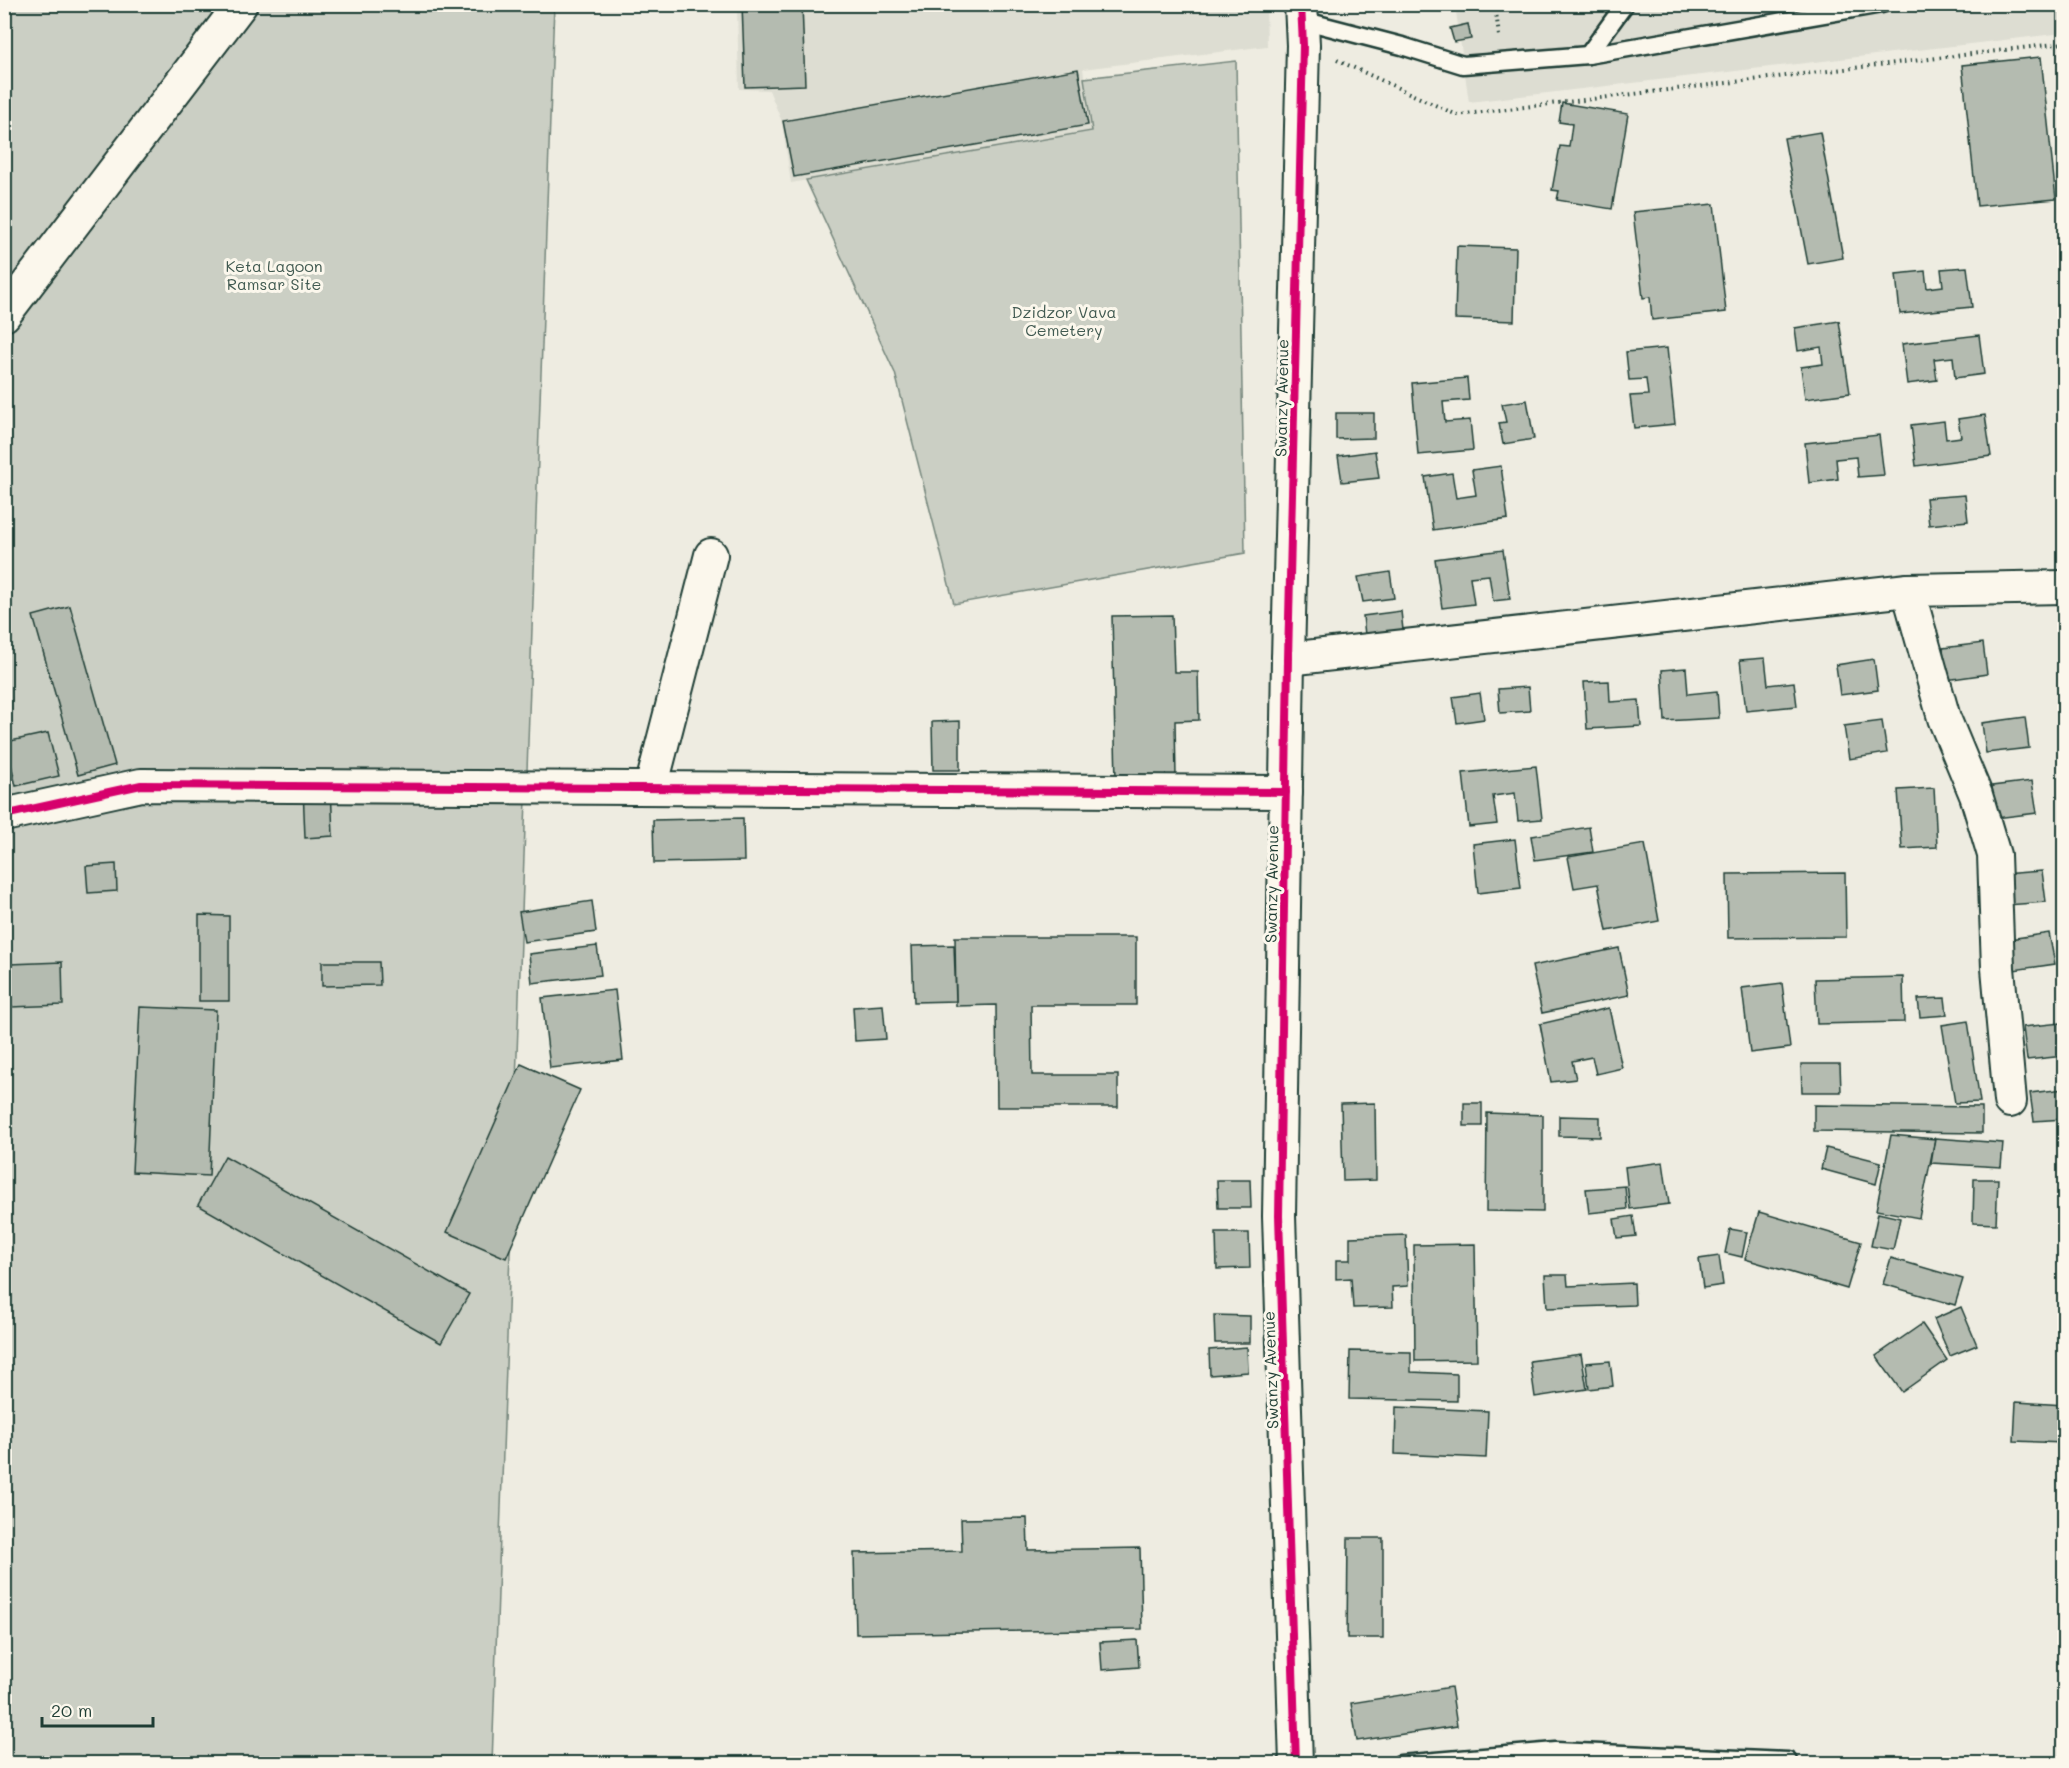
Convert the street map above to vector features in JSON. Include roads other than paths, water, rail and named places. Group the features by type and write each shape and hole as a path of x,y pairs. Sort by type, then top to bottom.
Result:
{"street":[{"path":"4,315 241,4"},
{"name":"Swanzy Avenue","path":"1296,1764 1279,1216 1302,23"},
{"path":"651,788 711,555"},
{"path":"1288,659 1908,590 2064,587"},
{"path":"1908,590 1944,718 1976,795 1994,855 1998,969 2010,1101"},
{"path":"4,815 141,785 1286,792"}],"lane":[{"path":"1588,55 1624,4"},
{"path":"1302,23 1402,46 1463,65 1588,55 1882,4"},
{"path":"1400,1764 1555,1751 1788,1761"}],"park label":[{"name":"Keta Lagoon Ramsar Site","path":"274,274"},
{"name":"Dzidzor Vava Cemetery","path":"1064,320"}]}
